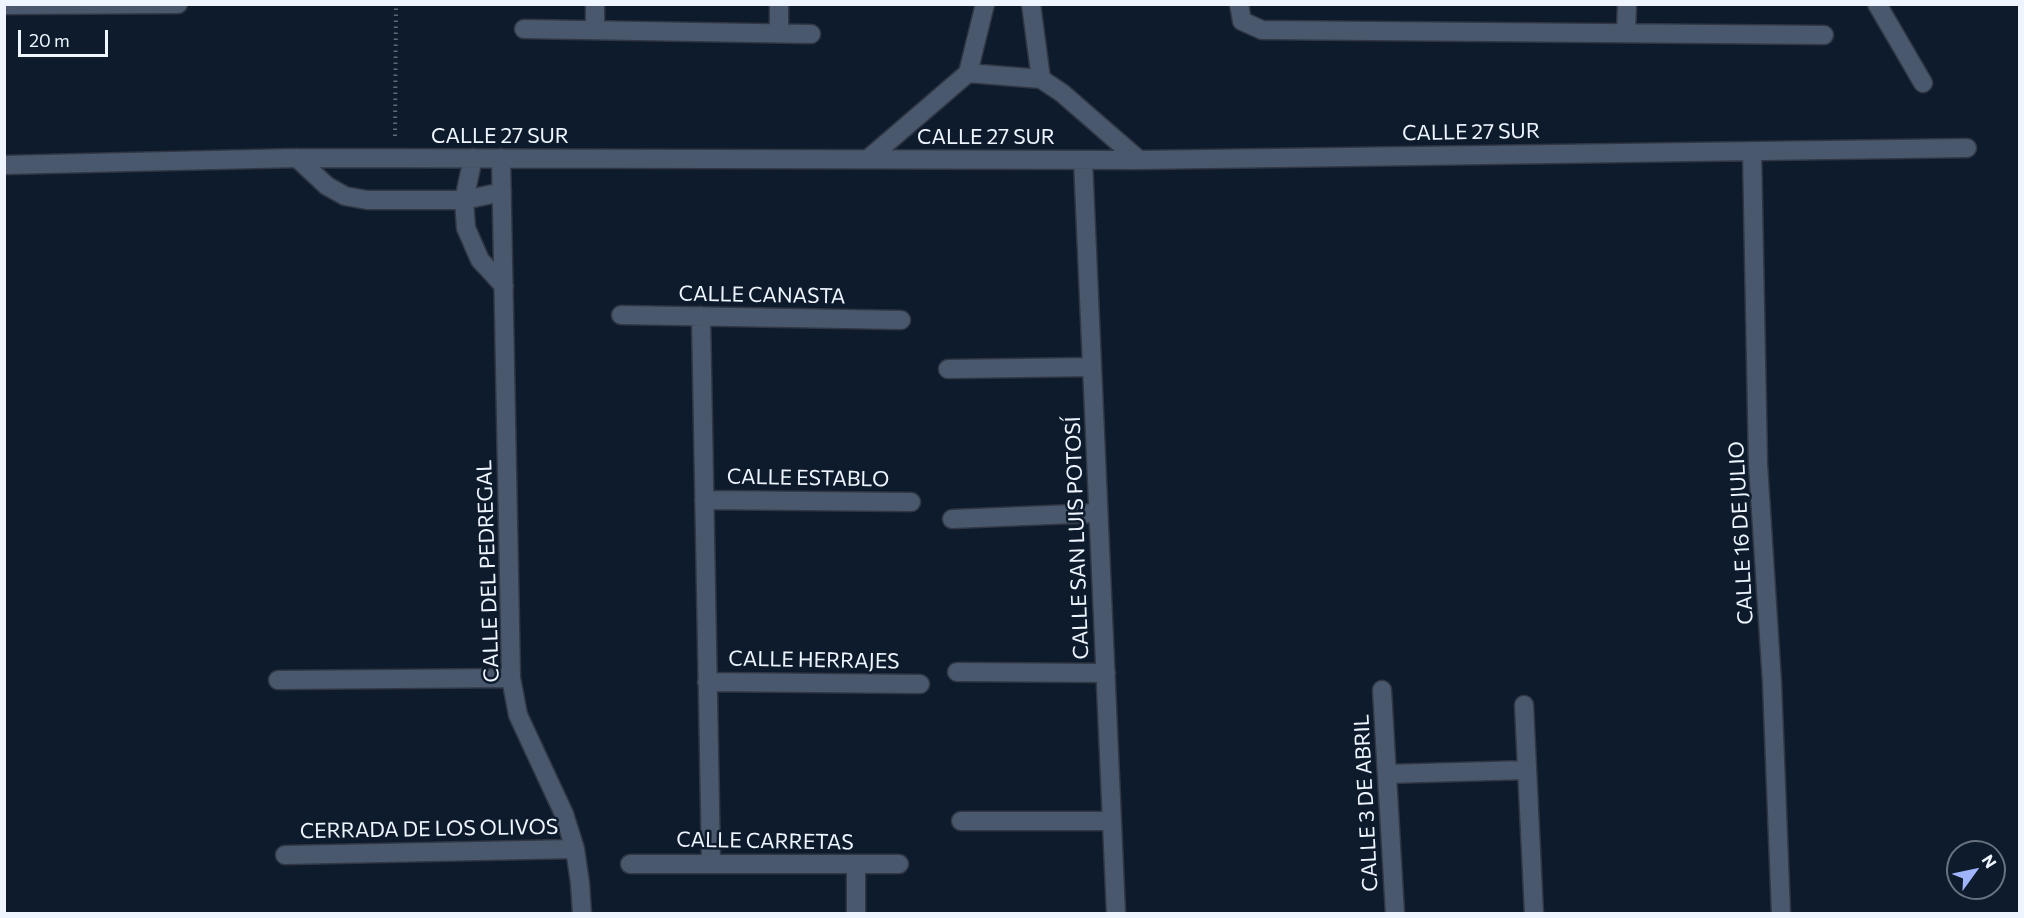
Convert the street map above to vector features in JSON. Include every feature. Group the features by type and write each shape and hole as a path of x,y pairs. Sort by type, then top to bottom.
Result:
{"street":[{"path":"4,5 178,4"},
{"path":"595,4 596,30"},
{"path":"779,4 779,33"},
{"path":"868,159 968,73 985,4"},
{"path":"1031,4 1041,79"},
{"path":"1626,33 1627,4"},
{"path":"1877,4 1923,83"},
{"path":"1240,13 1262,30 1824,35"},
{"path":"524,29 811,34"},
{"path":"968,73 1041,79 1062,93 1139,160"},
{"name":"CALLE 27 SUR","path":"4,165 297,158 1139,160 1967,148"},
{"name":"CALLE 16 DE JULIO","path":"1752,151 1758,464 1772,683 1782,914"},
{"path":"297,158 327,186 345,196 367,200 464,200 502,192"},
{"path":"473,158 464,200 466,228 480,260 504,286"},
{"name":"CALLE DEL PEDREGAL","path":"501,158 511,678 518,715 564,814 575,849 582,914"},
{"name":"CALLE SAN LUIS POTOSÍ","path":"1083,160 1116,914"},
{"name":"CALLE CANASTA","path":"621,315 901,320"},
{"path":"701,316 711,862"},
{"path":"948,369 1092,367"},
{"name":"CALLE ESTABLO","path":"704,500 912,502"},
{"path":"952,519 1098,513"},
{"path":"957,672 1106,673"},
{"path":"278,680 511,678"},
{"name":"CALLE HERRAJES","path":"707,682 920,684"},
{"name":"CALLE 3 DE ABRIL","path":"1382,690 1395,914"},
{"path":"1524,705 1534,914"},
{"path":"1387,774 1527,770"},
{"path":"961,821 1112,821"},
{"name":"CERRADA DE LOS OLIVOS","path":"285,855 575,849"},
{"name":"CALLE CARRETAS","path":"630,864 711,862 899,864"},
{"path":"856,865 856,914"}],"path":[{"path":"395,110 396,4"}]}
